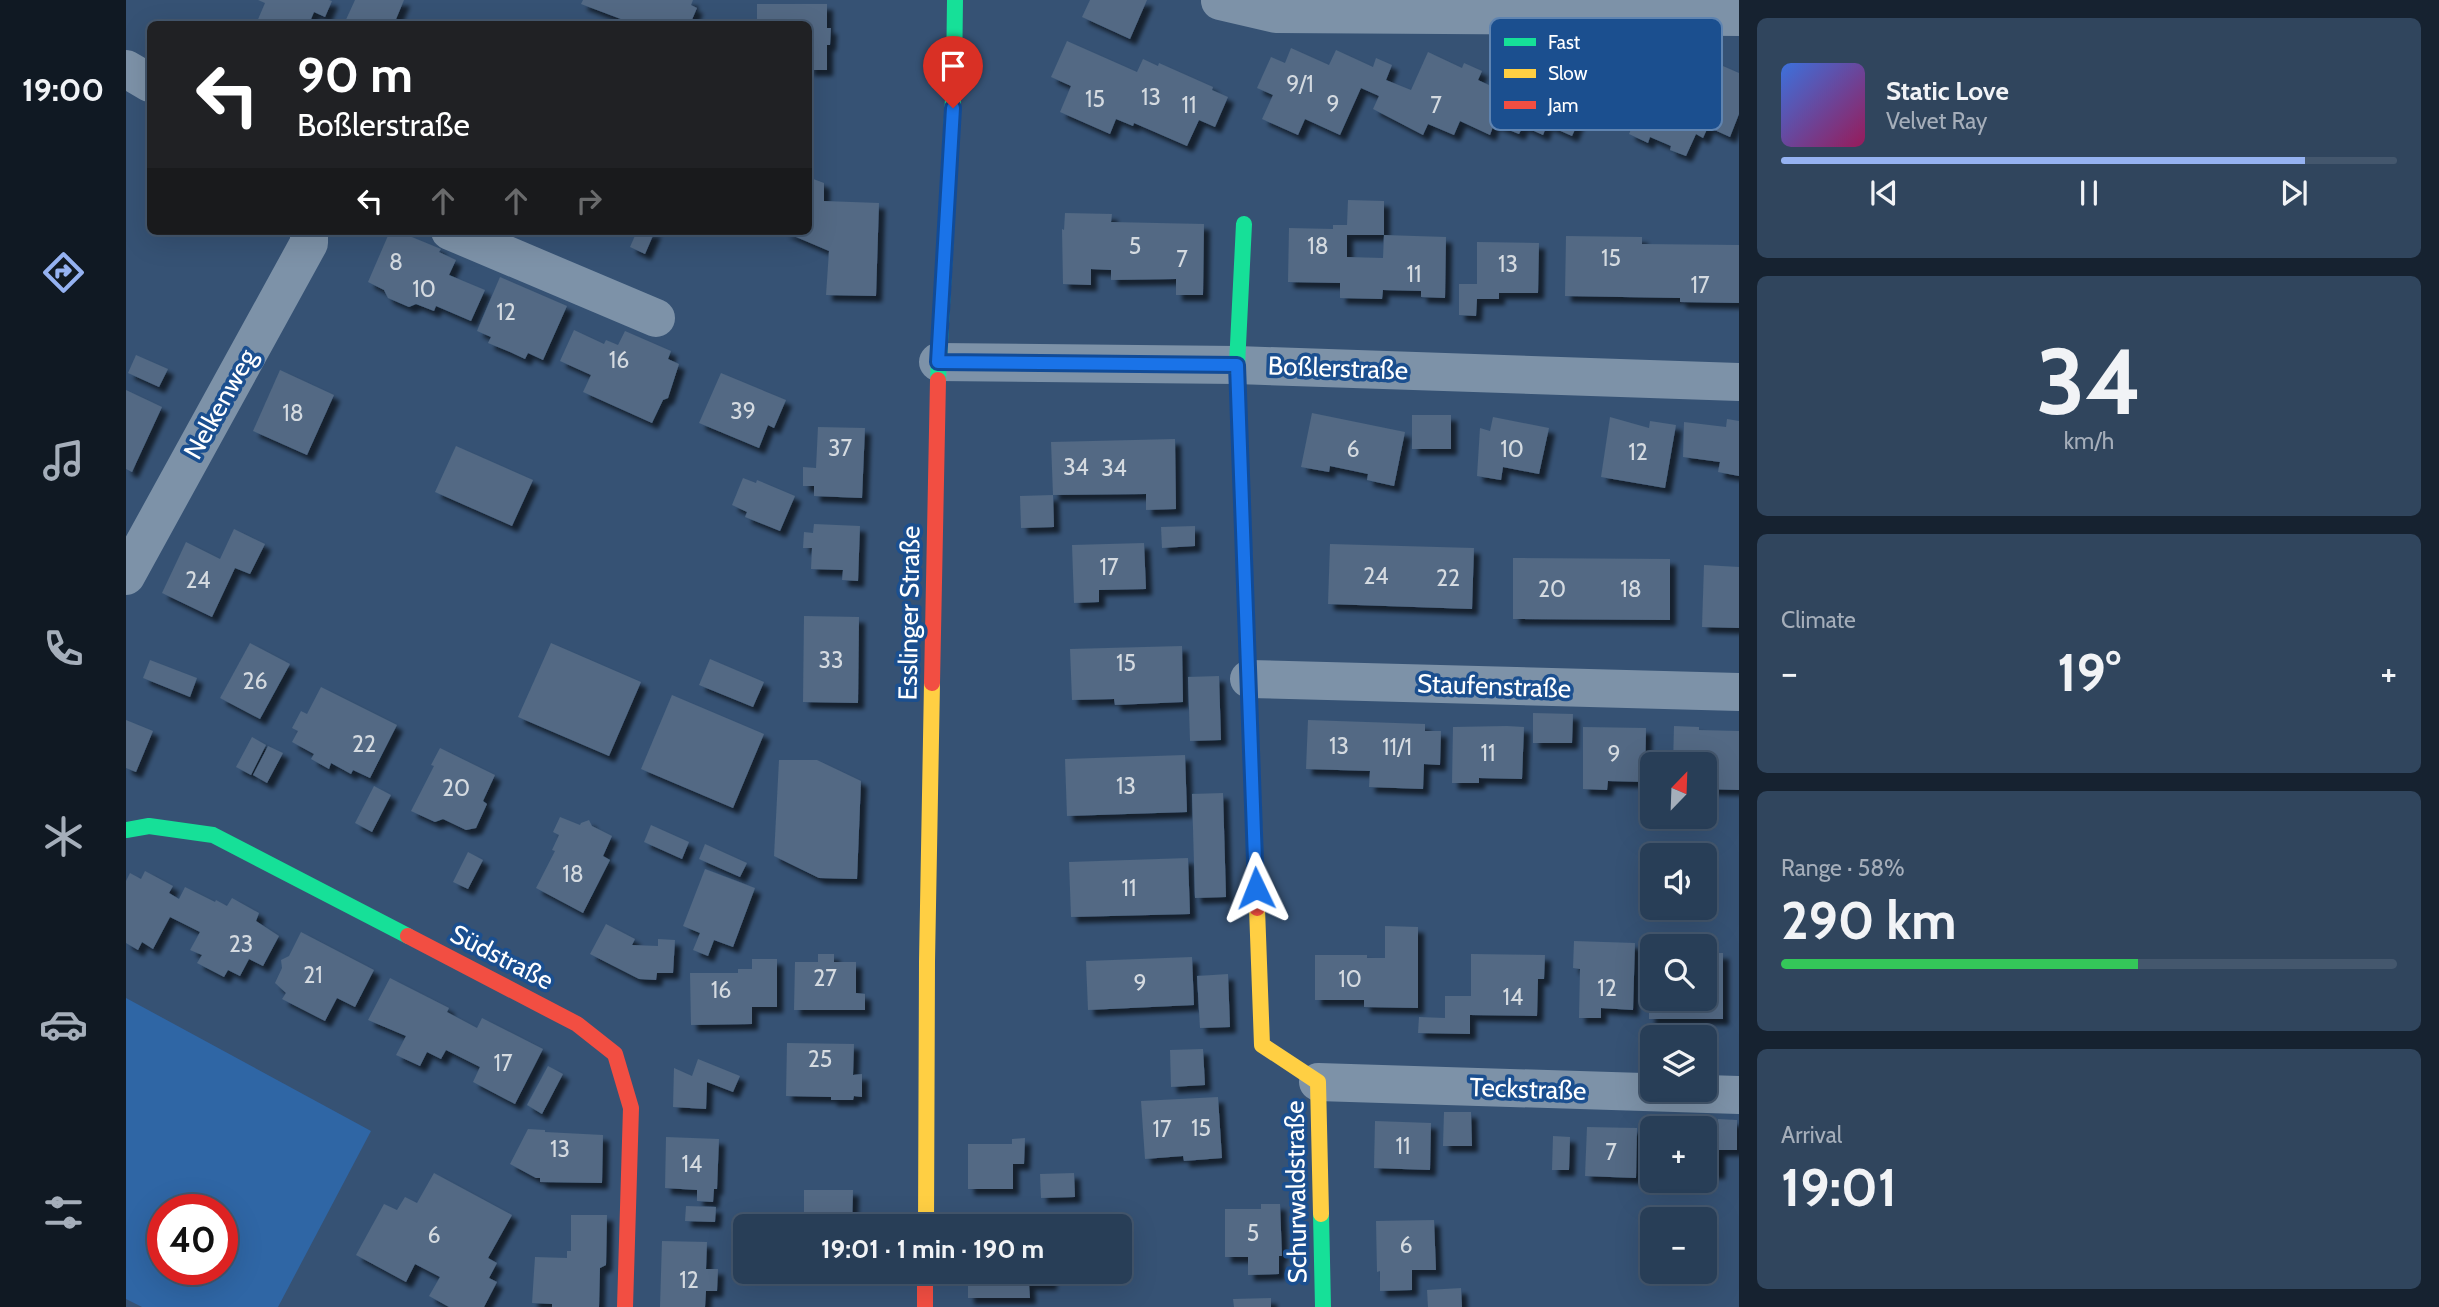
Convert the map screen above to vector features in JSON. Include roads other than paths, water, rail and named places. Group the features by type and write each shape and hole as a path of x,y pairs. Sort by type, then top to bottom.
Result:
{"street":[{"name":"Esslinger Straße","path":"926,1214 927,962 938,362 954,80 955,0"},
{"path":"1220,1 1276,14 1477,8 1739,17"},
{"path":"126,69 147,81"},
{"name":"Schurwaldstraße","path":"1244,224 1237,365 1262,1045 1318,1082 1323,1307"},
{"name":"Nelkenweg","path":"126,576 309,243 309,235"},
{"path":"459,235 656,318"},
{"name":"Boßlerstraße","path":"938,362 1237,365 1739,382"},
{"name":"Staufenstraße","path":"1249,679 1739,692"},
{"name":"Südstraße","path":"126,830 149,826 213,835 577,1024 615,1054 631,1108 625,1307"},
{"name":"Teckstraße","path":"1318,1082 1739,1095"},
{"path":"925,1284 925,1307"}]}
